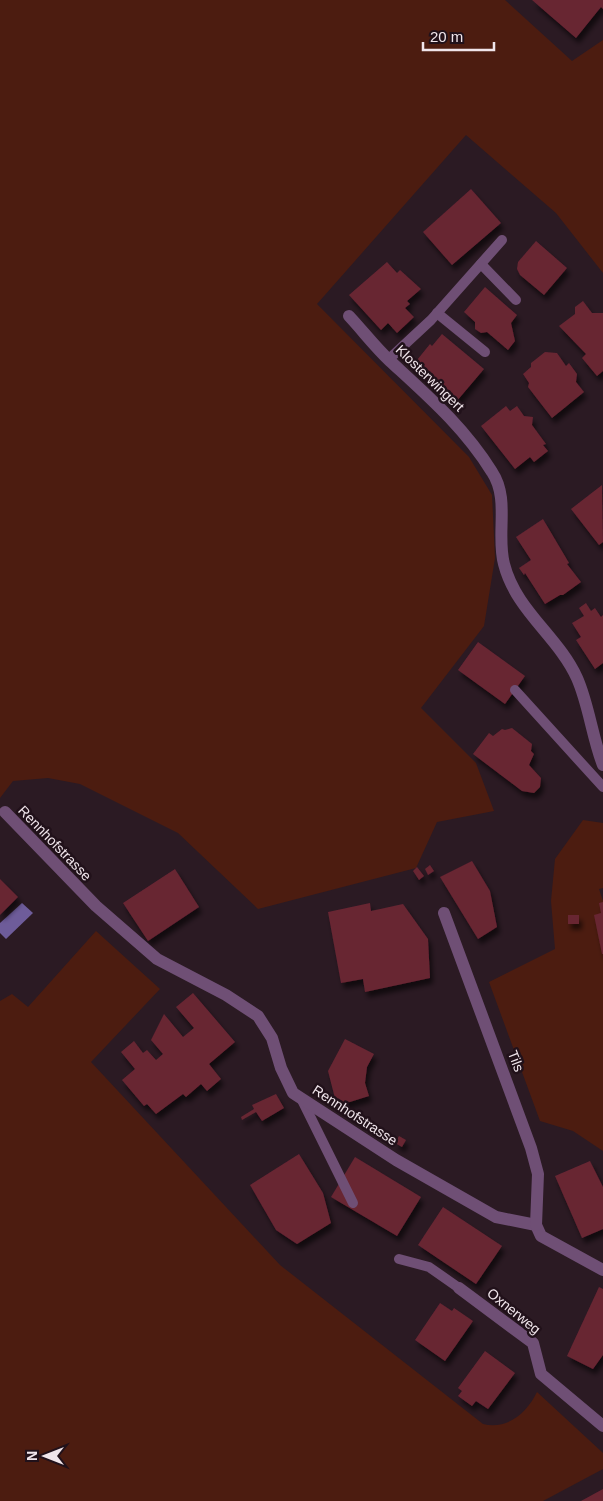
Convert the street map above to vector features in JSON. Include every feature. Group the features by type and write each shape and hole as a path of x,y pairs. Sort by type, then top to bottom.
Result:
{"street":[{"name":"Klosterwingert","path":"349,316 389,359 438,403 470,440 494,474 501,496 504,564 518,598 562,650 577,678 603,765"},
{"name":"Rennhofstrasse","path":"5,812 96,906 157,959 226,995 258,1016 272,1038 281,1068 293,1093 396,1160 496,1217 536,1224"},
{"name":"Tils","path":"444,914 531,1148 538,1174 536,1224"},
{"path":"536,1224 541,1236 603,1270"},
{"name":"Oxnerweg","path":"459,1288 533,1343 542,1374 603,1426"}],"lane":[{"path":"389,359 437,313 502,240"},
{"path":"481,264 516,300"},
{"path":"437,313 485,352"},
{"path":"515,690 603,787"},
{"path":"300,1097 353,1202"},
{"path":"399,1259 429,1267 459,1288"}],"shaded area":[{"path":"0,0 505,0 572,61 603,40 603,273 556,213 466,135 317,304 469,457 492,495 495,558 484,626 421,708 476,763 494,811 437,822 416,868 258,909 178,833 80,784 48,778 13,781 0,798"},
{"path":"583,820 603,823 603,888 599,889 603,901 603,1151 573,1131 540,1121 489,982 555,949 551,901 555,859"},
{"path":"22,903 33,913 6,939 0,933 0,923"},
{"path":"96,931 160,989 91,1062 280,1265 483,1424 500,1424 515,1418 528,1407 537,1392 603,1453 603,1469 543,1501 0,1501 0,1001 12,994 28,1007"}],"building":[{"path":"532,0 603,0 603,9 601,7 576,38"},
{"path":"471,189 501,223 452,265 423,232"},
{"path":"536,241 567,268 544,295 520,275 517,269 518,262"},
{"path":"387,262 397,273 400,270 421,289 407,301 410,304 405,308 414,317 397,333 388,323 381,330 349,295"},
{"path":"485,287 517,315 511,323 515,341 508,350 487,332 481,333 475,329 475,322 464,312"},
{"path":"583,301 592,313 603,313 603,371 597,376 582,358 586,354 559,326 575,314 575,307"},
{"path":"442,334 484,369 456,402 444,392 441,392 413,365 430,344 432,346"},
{"path":"545,352 557,353 566,366 569,363 577,374 576,382 584,392 552,418 528,387 529,383 523,374 531,367 531,363"},
{"path":"506,406 510,411 517,406 524,416 533,417 532,425 546,444 543,445 548,451 534,462 530,457 515,469 481,426"},
{"path":"602,485 603,542 599,545 571,509"},
{"path":"543,519 569,563 567,564 581,582 563,595 545,604 525,573 524,575 519,568 531,560 516,537"},
{"path":"586,603 591,611 595,608 601,617 603,615 603,663 595,669 576,640 581,637 572,623 584,616 579,608"},
{"path":"478,642 525,676 505,704 458,670"},
{"path":"512,728 532,744 531,751 534,754 529,765 541,778 540,787 534,793 522,791 473,754 489,733 493,736 502,729"},
{"path":"472,861 490,891 497,927 478,939 440,877"},
{"path":"430,865 434,871 428,875 425,869"},
{"path":"417,867 424,876 419,880 413,871"},
{"path":"175,869 199,907 148,941 123,903"},
{"path":"0,879 18,897 0,915"},
{"path":"603,902 602,954 594,915 601,913 599,903"},
{"path":"370,903 371,911 403,904 428,939 430,978 365,992 363,979 341,983 328,912"},
{"path":"568,915 579,915 579,924 568,924"},
{"path":"193,993 235,1042 209,1064 221,1079 207,1091 201,1084 186,1097 183,1094 156,1114 147,1104 144,1106 122,1080 135,1069 121,1052 134,1041 143,1053 147,1050 156,1060 163,1054 151,1040 164,1014 183,1037 194,1028 176,1007"},
{"path":"345,1039 374,1054 367,1067 365,1083 369,1096 337,1106 328,1071"},
{"path":"276,1094 284,1108 262,1121 256,1112 242,1120 241,1117 254,1109 252,1105"},
{"path":"399,1136 406,1140 402,1147 395,1143"},
{"path":"299,1154 323,1193 331,1223 297,1244 276,1230 250,1185"},
{"path":"355,1157 421,1197 397,1236 331,1197"},
{"path":"590,1161 603,1187 603,1229 582,1238 555,1176"},
{"path":"443,1207 502,1246 476,1284 418,1245"},
{"path":"599,1287 603,1289 603,1355 593,1369 567,1356"},
{"path":"440,1303 452,1311 454,1308 473,1321 445,1361 415,1340"},
{"path":"485,1351 515,1373 488,1409 476,1401 472,1406 458,1396 462,1391 458,1388"},
{"path":"603,1489 603,1501 581,1501"}]}
